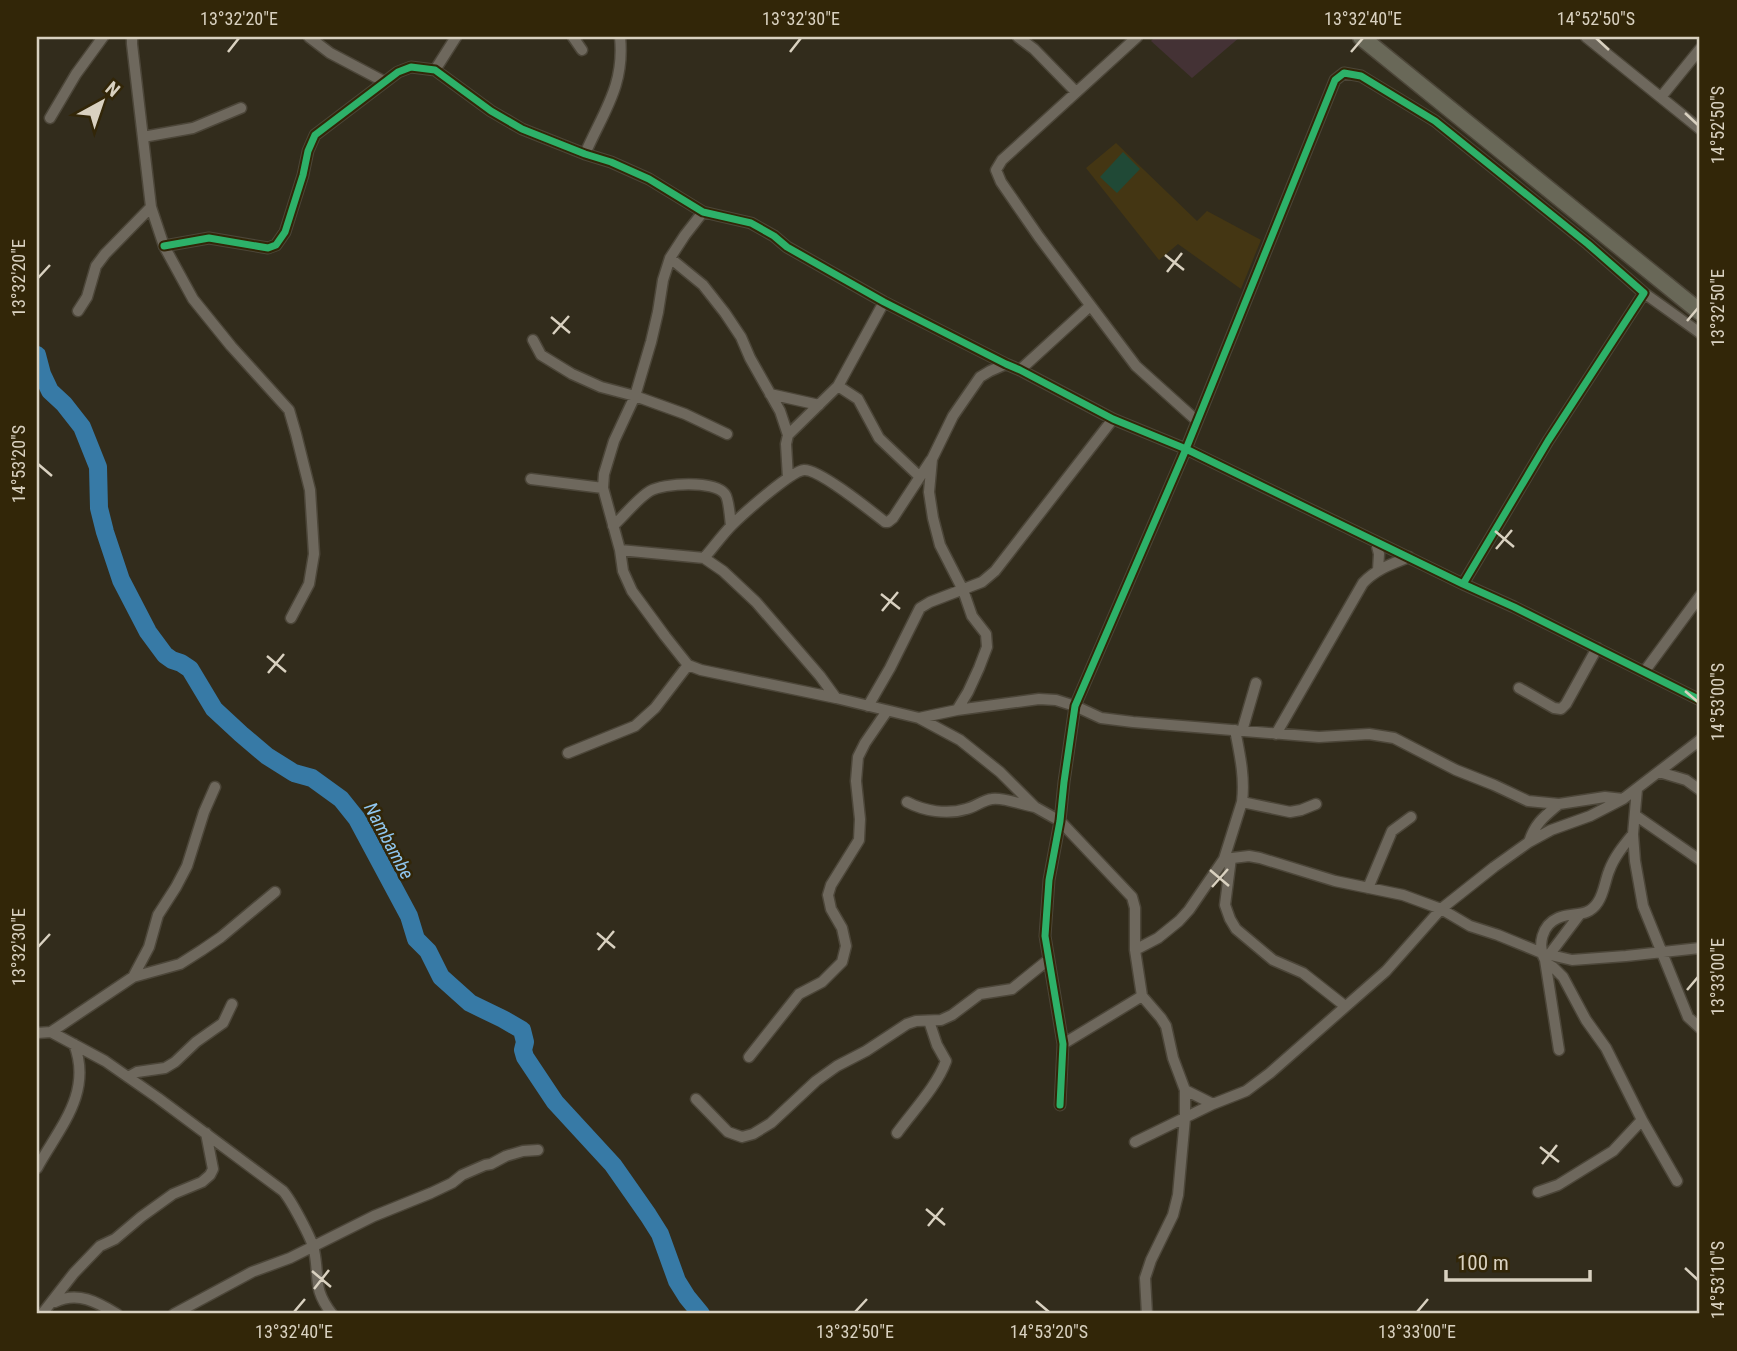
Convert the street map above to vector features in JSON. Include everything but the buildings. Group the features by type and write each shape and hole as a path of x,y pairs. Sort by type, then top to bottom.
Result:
{"main road":[{"path":"1361,37 1700,312"}],"street":[{"path":"50,118 76,74 103,37"},
{"path":"132,37 151,207 164,246 193,299 289,410 310,490 314,554 309,584 291,618"},
{"path":"309,37 330,52 385,82"},
{"path":"435,70 456,37"},
{"path":"573,37 582,50"},
{"path":"585,154 606,112 620,73 620,37"},
{"path":"1018,37 1034,49 1076,92"},
{"path":"1137,37 1002,160 996,170 1016,204 1136,366 1196,420"},
{"path":"1586,37 1700,129"},
{"path":"1661,97 1700,49"},
{"path":"164,246 209,238 268,248 275,245 285,232 315,135 398,72 411,67 435,70 491,111 522,129 649,179 703,212 751,223 787,247 884,302 1112,419 1186,449 1700,699"},
{"path":"1060,1105 1063,1044 1045,936 1049,880 1060,821 1075,706 1186,449 1335,80 1344,73 1362,76 1435,121 1588,244 1644,293 1700,333"},
{"path":"1435,121 1447,106"},
{"path":"143,137 193,128 241,107"},
{"path":"78,311 87,297 96,266 114,243 151,207"},
{"path":"703,212 670,258 651,342 635,396 614,442 604,474 603,488 623,571 632,591 688,664 701,670 919,718 960,740 1000,772 1035,807 1060,821 1132,897 1135,908 1135,950 1142,996 1166,1026 1173,1058 1185,1090 1178,1195 1173,1215 1145,1278 1147,1314"},
{"path":"670,258 704,285 725,313 741,337 780,411 789,435"},
{"path":"1462,584 1548,441 1644,293"},
{"path":"788,478 786,444 789,435 838,386 884,302"},
{"path":"1020,370 1090,306"},
{"path":"533,340 541,355 572,374 601,387 685,414 727,434"},
{"path":"704,558 731,526 788,478 802,470 808,470 827,480 888,522 932,459 953,416 980,377 1006,365"},
{"path":"838,386 858,399 879,438 920,477"},
{"path":"770,394 819,405"},
{"path":"868,706 920,608 982,582 995,570 1112,419"},
{"path":"932,459 929,492 940,545 963,590 972,616 986,634 987,647 979,668 957,710"},
{"path":"531,479 603,488"},
{"path":"613,526 643,495 653,489 692,484 721,490 727,496 731,526"},
{"path":"1376,541 1378,570"},
{"path":"620,550 704,558 723,571 756,602 836,698"},
{"path":"1276,734 1363,583 1378,570 1409,558"},
{"path":"1644,672 1700,596"},
{"path":"1518,688 1554,708 1561,709 1597,648"},
{"path":"568,753 635,726 654,708 688,664"},
{"path":"1256,683 1239,731 1243,774 1242,802 1227,858 1225,905 1236,929 1273,960 1303,973 1345,1006"},
{"path":"919,718 1040,699 1056,700 1101,718 1319,737 1369,734 1394,738 1456,770 1528,801 1559,804 1605,797 1623,799"},
{"path":"749,1057 799,995 822,982 842,962 846,946 842,928 831,909 828,895 831,885 859,841 856,781 858,757 864,743 887,711"},
{"path":"1135,1142 1246,1091 1385,971 1441,909 1529,842 1623,799 1700,740"},
{"path":"1659,772 1686,780 1700,790"},
{"path":"133,977 149,947 158,915 187,866 215,787"},
{"path":"1637,789 1633,834 1643,906 1688,1017 1700,1028"},
{"path":"907,802 922,809 957,812 989,799 1035,807"},
{"path":"1242,802 1290,812 1316,804"},
{"path":"1529,842 1540,821 1559,804"},
{"path":"1635,815 1700,860"},
{"path":"1368,888 1392,831 1411,817"},
{"path":"1559,1049 1542,937 1548,926 1560,916 1580,914 1594,908 1600,901 1609,869 1633,834"},
{"path":"1135,950 1158,938 1179,921 1227,858 1249,856 1335,881 1403,895 1441,909 1470,926 1498,935 1546,958 1572,960 1700,948"},
{"path":"37,1033 51,1032 133,977 180,964 221,937 275,892"},
{"path":"1546,958 1580,914"},
{"path":"1546,958 1563,977 1586,1020 1606,1048 1642,1120 1677,1181"},
{"path":"696,1099 728,1132 742,1137 752,1134 771,1123 816,1081 837,1066 907,1024 940,1020 980,994 1012,989 1048,960"},
{"path":"1063,1044 1142,996"},
{"path":"128,1077 137,1072 164,1068 174,1062 223,1023 232,1004"},
{"path":"897,1133 917,1110 946,1061 929,1021"},
{"path":"51,1032 105,1061 283,1191 314,1246 319,1293 332,1314"},
{"path":"37,1168 74,1105 80,1082 79,1057 74,1044"},
{"path":"1185,1090 1213,1104"},
{"path":"1538,1192 1558,1185 1613,1151 1642,1120"},
{"path":"42,1314 74,1273 100,1247 115,1239 173,1195 202,1182 210,1175 213,1169 206,1133"},
{"path":"174,1314 252,1272 290,1258 374,1216 452,1183 462,1174 506,1156 538,1150"},
{"path":"51,1304 65,1297 82,1297 117,1314"}],"shaded area":[{"path":"1155,37 1240,37 1192,78 1151,41"},
{"path":"1116,143 1197,221 1207,211 1261,240 1241,289 1178,244 1159,260 1086,168"}],"green space":[{"path":"1123,152 1140,169 1117,193 1100,177"}],"waterway":[{"name":"Nambambe","path":"37,355 50,391 82,427 98,467 99,508 105,532 121,580 148,632 165,655 190,669 214,709 241,734 267,756 294,773 312,778 341,799 357,819 409,916 416,939 428,951 441,977 470,1003 522,1030 525,1057 555,1102 613,1165 648,1215 660,1234 677,1281 701,1314"}],"cycle path":[{"path":"164,246 209,238 268,248 276,245 285,232 315,135 398,72 411,67 435,70 491,111 522,129 649,179 703,212 751,223 787,247 884,302 1113,419 1186,449 1700,700"},
{"path":"1060,1105 1063,1044 1045,936 1049,880 1060,821 1075,706 1186,449 1335,80 1344,73 1361,76 1435,121 1588,244 1644,293 1548,441 1463,584"}]}
